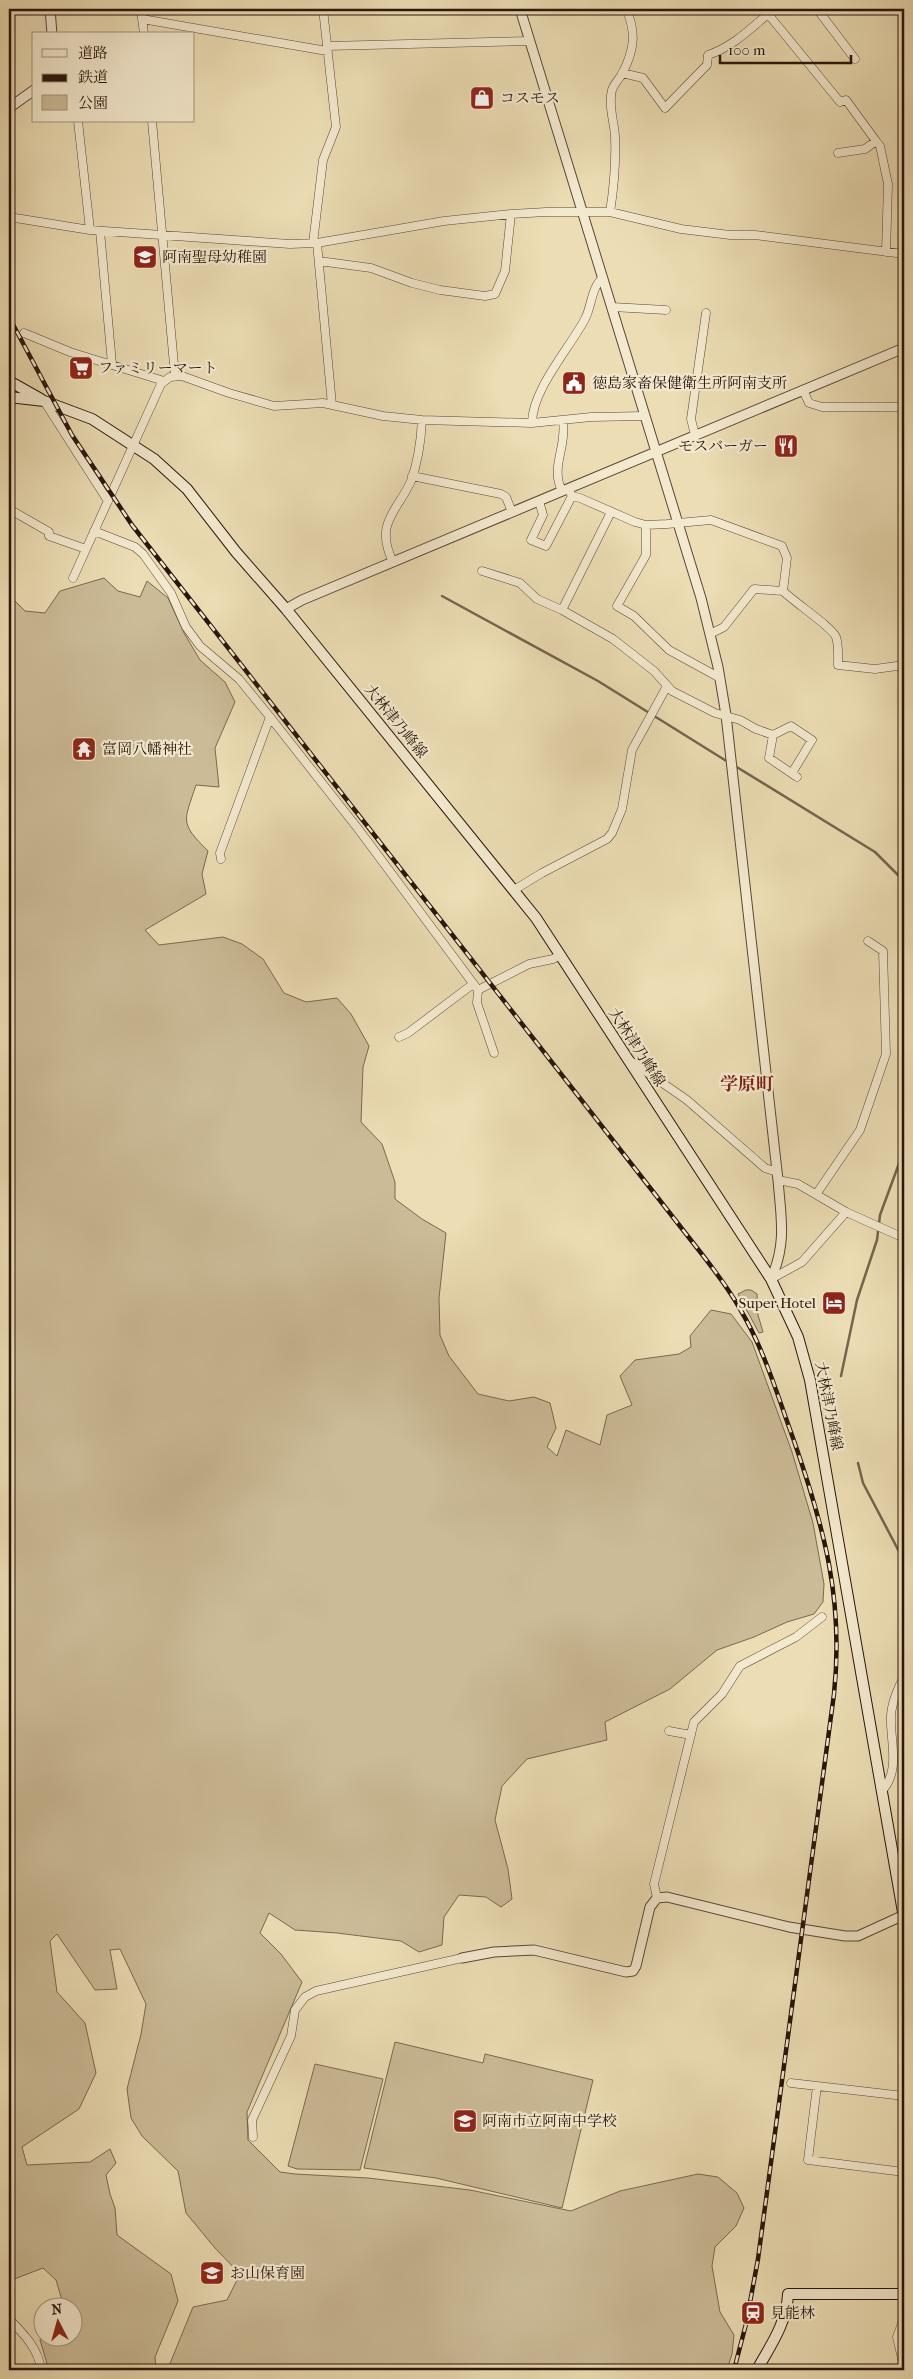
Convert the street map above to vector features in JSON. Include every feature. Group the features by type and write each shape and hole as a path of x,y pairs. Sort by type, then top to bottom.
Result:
{"main road":[{"path":"9,381 44,401"},
{"name":"大林津乃峰線","path":"9,397 44,401 92,419 171,472 187,489 236,552 286,609 536,918 770,1279 798,1337 810,1380 904,1916"},
{"path":"757,2370 784,2322 788,2307 785,2294 904,2294"}],"street":[{"path":"50,9 52,32"},
{"path":"141,9 144,32"},
{"path":"323,9 336,127 323,160 315,243 319,261 332,405"},
{"path":"520,9 657,452 710,634 720,678 726,715 777,1176 782,1241 778,1263 770,1279"},
{"path":"610,212 614,182 615,147 611,101 613,89 634,43 632,22 626,9"},
{"path":"818,9 854,59"},
{"path":"622,72 643,78 665,108 702,70 708,55 725,49 769,10 840,102 846,100 882,150 888,184 886,252"},
{"path":"142,19 327,48 530,41"},
{"path":"9,107 32,91"},
{"path":"78,122 90,230"},
{"path":"152,122 176,376"},
{"path":"838,153 865,149 876,141"},
{"path":"9,216 100,231 163,237 290,244 315,243 444,221 511,214 610,212 680,229 730,235 755,235 904,254"},
{"path":"319,261 371,268 412,283 440,290 485,296 494,294 505,271 511,214"},
{"path":"100,231 112,364"},
{"path":"532,423 536,402 585,319 592,302 595,285 603,278"},
{"path":"612,307 666,310"},
{"path":"695,435 692,420 706,313"},
{"path":"24,333 70,352 164,381 176,376 182,376 229,393 274,406 308,402 383,416 422,420 532,423 591,417 646,416"},
{"path":"286,609 302,600 538,500 568,492 695,435 904,348"},
{"path":"73,578 164,381"},
{"path":"803,390 809,404 822,407 904,408"},
{"path":"44,401 108,501"},
{"path":"393,562 386,542 391,512 412,476 422,434 422,420"},
{"path":"563,421 565,433 556,474 568,492 611,512 646,524 711,520 782,546 787,558 783,591"},
{"path":"412,476 501,494 506,496 512,512"},
{"path":"538,500 543,515 531,540 546,546 568,492"},
{"path":"9,509 49,532 49,536 86,549"},
{"path":"562,610 611,512"},
{"path":"646,524 646,556 617,606 634,616 669,650 720,678"},
{"path":"94,531 135,547 143,554 171,592 186,627 200,646 239,679 358,830 475,987 477,1004 494,1053"},
{"path":"482,571 520,583 537,599 562,610 613,639 637,656 667,686 715,713 726,715 773,735 791,726 812,740 795,775 769,758 773,735"},
{"path":"710,634 724,627 754,589 783,591 813,617 829,627 836,636 838,665 874,669 904,665"},
{"path":"514,890 542,872 607,839 612,833 624,799 632,750 667,686"},
{"path":"221,859 220,854 225,838 270,717"},
{"path":"817,1193 860,1130 886,1054 883,951 868,941"},
{"path":"399,1037 475,987 529,964 553,959 560,955"},
{"path":"628,1059 687,1100 765,1168 777,1176 817,1193 846,1212 904,1238"},
{"path":"770,1279 802,1262 846,1212"},
{"path":"657,1898 654,1884 694,1722 722,1694 740,1666 796,1637 822,1617"},
{"path":"882,1791 889,1783 893,1768 892,1709 904,1677"},
{"path":"669,1731 691,1735"},
{"path":"253,2137 252,2120 291,2036 295,2010 305,1997 316,1991 494,1952 534,1950 626,1972 633,1971 636,1966 650,1907 657,1898 668,1897 789,1927 845,1936 858,1936 904,1916"},
{"path":"791,2083 904,2096"},
{"path":"817,2086 808,2160 904,2172"},
{"path":"904,2318 897,2337 904,2367"},
{"path":"9,2319 23,2333 34,2349 41,2370"}],"green space":[{"path":"104,578 118,591 140,597 147,581 168,598 184,633 200,660 225,682 235,702 215,748 219,787 196,785 187,814 188,827 208,851 202,874 206,894 145,930 159,945 223,937 242,944 263,959 284,993 306,1002 337,998 351,1014 369,1046 363,1067 361,1122 382,1144 395,1182 395,1199 422,1219 446,1233 439,1298 440,1335 449,1356 478,1394 509,1401 534,1397 550,1403 556,1428 547,1447 557,1456 566,1430 600,1445 607,1415 632,1405 620,1376 635,1360 679,1354 691,1347 690,1336 711,1310 731,1314 752,1342 792,1452 813,1523 824,1584 823,1602 814,1614 787,1622 754,1637 717,1650 670,1689 605,1722 607,1740 527,1759 502,1786 495,1820 508,1869 512,1899 501,1907 486,1897 459,1895 444,1917 442,1945 419,1952 401,1941 295,1930 269,1913 260,1933 281,1954 302,1982 247,2112 248,2140 280,2172 368,2178 470,2190 571,2211 620,2191 698,2174 718,2177 737,2193 744,2208 736,2226 715,2247 712,2266 720,2312 734,2335 732,2354 727,2370 49,2370 42,2346 82,2346 82,2296 61,2296 56,2280 43,2268 9,2281 9,595 25,611 45,613 60,591","holes":["57,1934 95,1990 117,1989 110,1950 120,1949 146,2004 141,2034 127,2089 131,2118 142,2136 178,2171 186,2213 240,2274 227,2300 193,2307 169,2366 156,2368 155,2357 178,2301 171,2274 117,2235 115,2208 106,2175 116,2163 110,2149 90,2162 27,2165 22,2147 79,2109 96,2073 85,2023 57,1992 50,1941"]},
{"path":"751,1290 757,1294 758,1315 763,1332 759,1333 738,1294"},
{"path":"395,2042 483,2063 485,2054 593,2080 562,2208 436,2178 364,2168"},
{"path":"315,2064 383,2079 360,2170 297,2169 288,2166"}],"waterway":[{"path":"442,596 598,681 728,762"},
{"path":"735,766 875,852 904,881"},
{"path":"841,1376 857,1300 877,1240 880,1215 904,1150"},
{"path":"858,1463 863,1483 904,1561"}],"railway":[{"path":"9,317 72,435 132,525 717,1273 749,1324 776,1388 814,1502 829,1564 834,1595 836,1659 834,1694 758,2259 746,2324 734,2370"}],"place":[{"name":"コスモス","path":"482,98"},
{"name":"阿南聖母幼稚園","path":"145,257"},
{"name":"ファミリーマート","path":"81,368"},
{"name":"徳島家畜保健衛生所阿南支所","path":"574,383"},
{"name":"モスバーガー","path":"786,446"},
{"name":"富岡八幡神社","path":"84,749"},
{"name":"Super Hotel","path":"834,1303"},
{"name":"阿南市立阿南中学校","path":"465,2121"},
{"name":"お山保育園","path":"212,2273"},
{"name":"見能林","path":"753,2313"}],"district":[{"name":"学原町","path":"747,1084"}]}
